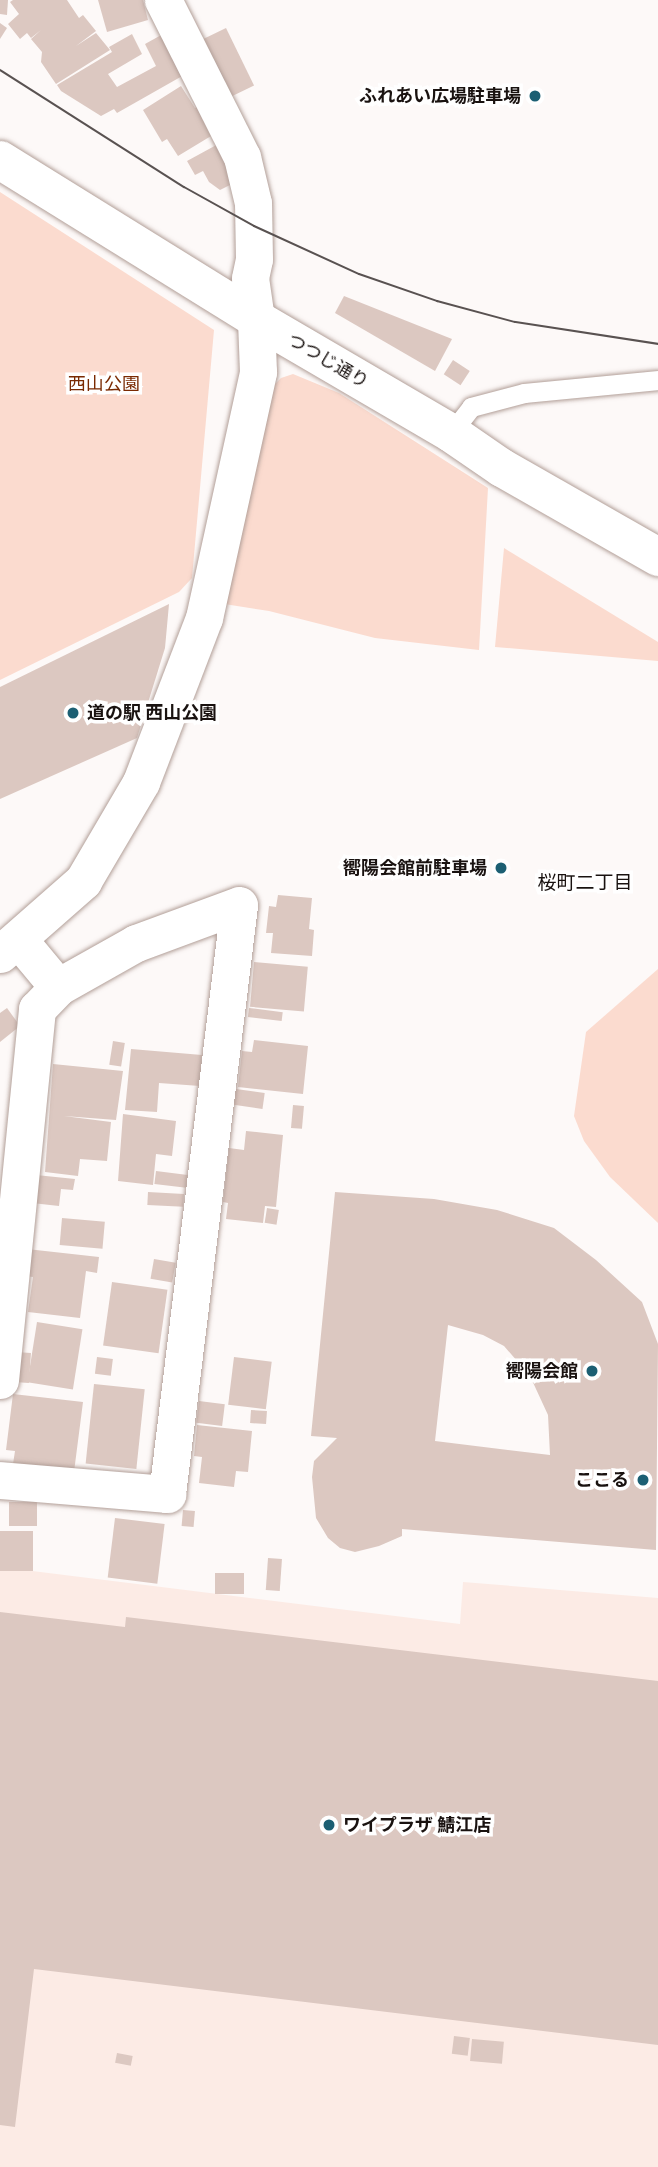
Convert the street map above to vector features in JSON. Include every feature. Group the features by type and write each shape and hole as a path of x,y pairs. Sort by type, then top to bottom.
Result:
{"street":[{"path":"58,987 9,946 83,881 141,782 204,618 257,372 256,319 250,278 254,259 253,203 242,157 163,0"},
{"name":"つつじ通り","path":"0,160 256,319 451,433 502,468 658,557"},
{"path":"0,1380 37,1009 58,987 136,943 239,905 167,1494 0,1480"}],"lane":[{"path":"451,433 471,407 524,393 658,380"}],"shaded area":[{"name":"ワイプラザ 鯖江店","path":"0,1567 460,1624 463,1582 658,1598 658,2167 0,2167"}],"green space":[{"name":"西山公園","path":"0,192 214,330 192,578 179,592 0,680"},
{"path":"293,374 339,393 488,488 479,650 375,638 269,611 218,603 274,385 281,378"},
{"path":"504,548 658,642 658,661 495,647"},
{"path":"658,969 658,1223 610,1177 584,1141 574,1116 586,1032"}],"building":[{"path":"0,0 8,0 7,15 0,14"},
{"path":"67,0 79,18 83,15 96,31 76,46 96,33 110,50 56,84 41,62 42,52 31,39 41,30 31,38 27,33 20,39 8,24 19,14 10,2"},
{"path":"98,0 143,0 148,20 107,32"},
{"path":"0,23 7,28 0,39"},
{"path":"226,28 254,86 230,97 202,40"},
{"path":"132,34 142,54 108,74 117,87 156,66 145,44 163,34 184,75 117,113 114,109 101,116 61,91 57,85 112,52 109,47"},
{"path":"181,86 195,108 200,105 216,133 178,156 167,139 162,142 143,110"},
{"path":"220,143 238,181 220,190 209,182 203,171 195,175 187,161"},
{"path":"344,296 452,339 435,371 335,313"},
{"path":"453,360 470,371 461,385 444,374"},
{"name":"道の駅 西山公園","path":"169,604 165,648 137,738 0,799 0,687"},
{"path":"278,895 312,898 309,929 314,930 312,956 271,953 273,933 266,933 269,906 276,907"},
{"path":"254,962 308,967 304,1012 250,1007"},
{"path":"7,1008 20,1026 0,1042 0,1013"},
{"path":"249,1008 283,1012 282,1021 248,1017"},
{"path":"254,1040 308,1046 303,1094 238,1087 242,1051 252,1052"},
{"path":"113,1041 125,1043 121,1067 109,1065"},
{"path":"131,1049 202,1055 200,1086 159,1083 157,1112 125,1110"},
{"path":"53,1064 123,1071 116,1120 64,1116 111,1122 107,1161 80,1159 78,1176 45,1172"},
{"path":"236,1089 265,1093 262,1109 234,1105"},
{"path":"293,1105 304,1106 302,1129 291,1128"},
{"path":"123,1114 176,1121 172,1156 156,1154 153,1185 118,1181"},
{"path":"246,1131 283,1135 276,1207 265,1206 263,1223 226,1219 228,1203 223,1202 229,1148 244,1150"},
{"path":"156,1171 188,1175 186,1188 154,1184"},
{"path":"36,1175 75,1179 73,1190 61,1189 59,1206 32,1203"},
{"path":"148,1192 184,1194 183,1207 147,1205"},
{"name":"嚮陽会館","path":"335,1192 434,1199 497,1210 554,1228 596,1260 642,1302 658,1344 656,1550 402,1529 402,1536 379,1546 355,1552 340,1548 328,1538 316,1518 312,1477 314,1461 337,1438 311,1436","holes":["448,1325 483,1335 504,1346 530,1376 548,1415 550,1455 435,1441"]},
{"path":"267,1208 279,1210 277,1225 265,1223"},
{"path":"62,1218 105,1222 102,1249 60,1245"},
{"path":"27,1249 99,1257 97,1273 86,1271 80,1318 28,1312 33,1277 24,1276"},
{"path":"154,1259 176,1263 172,1283 151,1279"},
{"path":"112,1282 167,1290 159,1353 103,1345"},
{"path":"37,1322 82,1329 73,1389 27,1382"},
{"path":"16,1352 31,1353 29,1383 14,1382"},
{"path":"97,1357 113,1359 111,1376 95,1374"},
{"path":"234,1357 272,1362 266,1409 228,1405"},
{"path":"94,1384 145,1389 136,1469 86,1464"},
{"path":"13,1394 83,1402 74,1472 13,1464 15,1451 6,1450"},
{"path":"199,1401 225,1404 222,1426 196,1423"},
{"path":"251,1410 267,1411 266,1424 250,1423"},
{"path":"197,1425 252,1431 248,1472 236,1471 234,1487 199,1483 202,1457 194,1456"},
{"path":"9,1502 37,1502 37,1526 9,1526"},
{"path":"183,1510 195,1511 194,1527 182,1526"},
{"path":"115,1518 165,1524 157,1584 108,1578"},
{"path":"0,1531 33,1531 33,1571 0,1571"},
{"path":"268,1558 282,1559 280,1591 266,1590"},
{"path":"215,1573 244,1573 244,1594 215,1594"},
{"name":"ワイプラザ 鯖江店","path":"0,1612 125,1627 126,1617 658,1681 658,2045 34,1969 15,2127 0,2125"},
{"path":"454,2036 470,2038 468,2056 452,2054"},
{"path":"472,2039 504,2042 502,2064 470,2061"},
{"path":"117,2053 133,2056 131,2066 115,2063"}],"tram line":[{"path":"0,70 184,187 254,226 359,274 437,301 515,322 658,344"}],"place":[{"name":"ふれあい広場駐車場","path":"535,96"},
{"name":"道の駅 西山公園","path":"73,713"},
{"name":"嚮陽会館前駐車場","path":"501,868"},
{"name":"嚮陽会館","path":"592,1371"},
{"name":"ここる","path":"643,1480"},
{"name":"ワイプラザ 鯖江店","path":"329,1825"}],"district":[{"name":"桜町二丁目","path":"585,883"}]}
